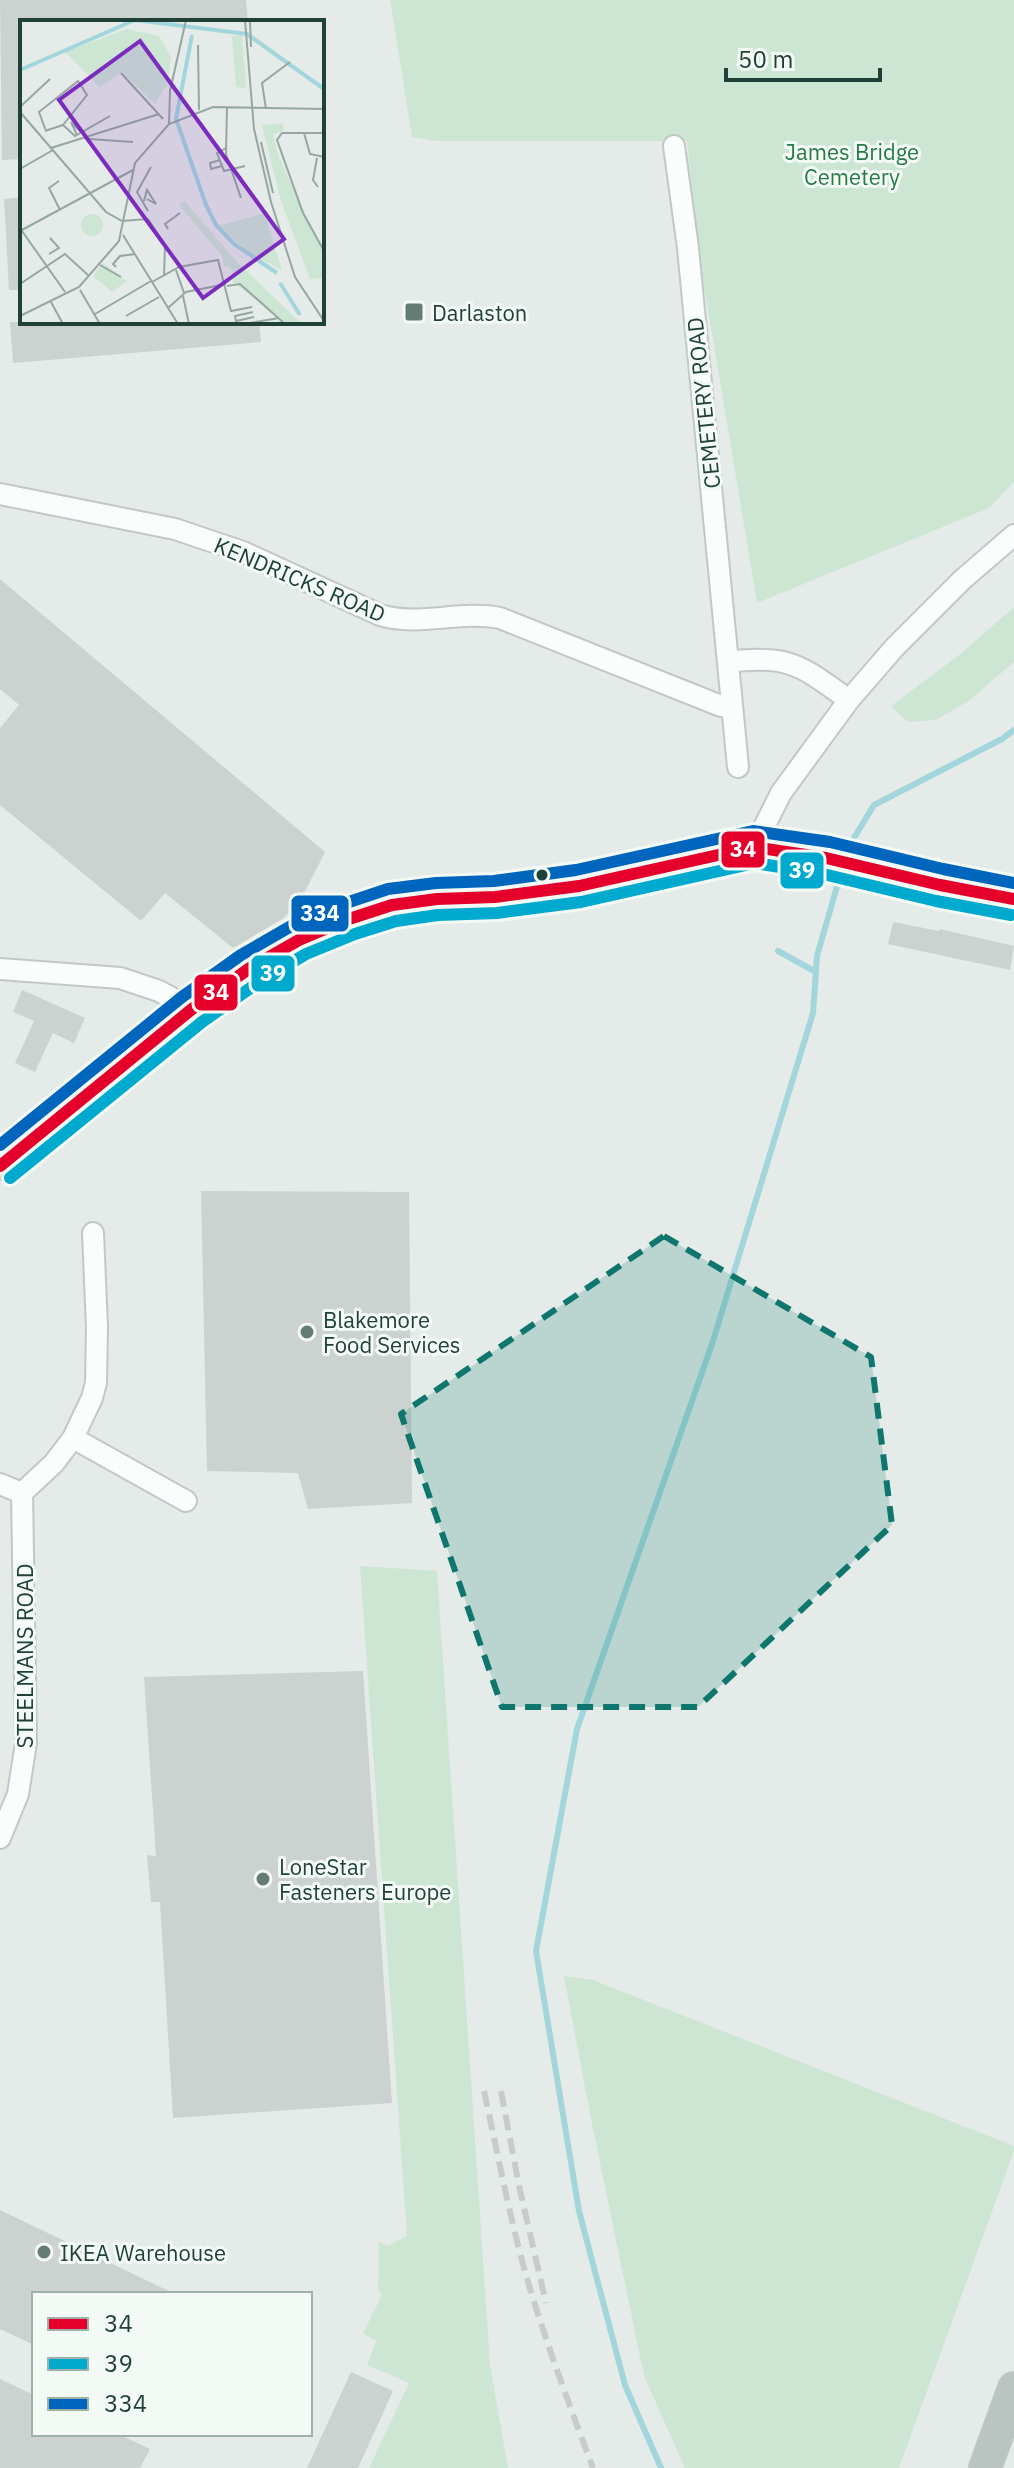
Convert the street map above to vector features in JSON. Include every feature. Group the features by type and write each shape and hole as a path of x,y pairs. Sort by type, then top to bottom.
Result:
{"highway":[{"path":"985,2468 1014,2388"}],"main road":[{"path":"0,1166 192,1009 250,968 299,940 392,905 437,899 495,897 579,886 754,847 826,858 1014,899"}],"street":[{"name":"CEMETERY ROAD","path":"674,146 688,248 738,767"},
{"name":"KENDRICKS ROAD","path":"0,494 175,529 243,552 396,620 480,614 500,618 731,708"},
{"path":"754,847 781,793 849,700 939,602 1014,535"},
{"path":"728,662 778,659 796,665 849,700"},
{"path":"0,969 120,978 159,991 192,1009"},
{"path":"0,1484 22,1493 54,1463 73,1438 92,1398 96,1383 97,1327 93,1233"},
{"path":"73,1438 186,1501"},
{"name":"STEELMANS ROAD","path":"0,1838 18,1794 26,1743 22,1493"}],"highlighted area":[{"path":"664,1236 871,1357 892,1525 698,1707 502,1707 401,1414"}],"green space":[{"name":"James Bridge Cemetery","path":"390,0 1014,0 1014,482 989,508 757,603 698,250 687,141 435,141 412,137"},
{"path":"1014,607 1014,662 970,700 936,720 908,722 891,706 959,655"},
{"path":"360,1566 437,1571 490,2365 508,2468 369,2468 409,2383 367,2365 376,2341 363,2333 382,2295 378,2289 379,2242 388,2246 407,2236"},
{"path":"564,1976 593,1980 1014,2146 899,2468 685,2468 644,2376"}],"building":[{"path":"0,0 246,0 248,20 20,20 20,159 2,160"},
{"path":"20,197 20,290 9,290 4,199"},
{"path":"10,322 259,324 261,342 13,363"},
{"path":"0,579 325,852 298,905 282,919 233,948 165,893 141,921 0,805 0,728 19,705 0,689"},
{"path":"893,922 1014,946 1010,970 888,944"},
{"path":"22,990 85,1018 74,1043 53,1033 35,1072 15,1063 34,1021 13,1012"},
{"name":"Blakemore Food Services","path":"201,1191 409,1192 412,1503 308,1509 298,1473 207,1471"},
{"name":"LoneStar Fasteners Europe","path":"363,1671 392,2103 173,2118 160,1902 151,1902 147,1855 156,1856 144,1677"},
{"name":"IKEA Warehouse","path":"0,2210 171,2292 32,2292 32,2344 0,2329"},
{"path":"351,2372 393,2391 358,2468 307,2468"},
{"path":"0,2379 32,2394 32,2436 122,2436 150,2449 140,2468 0,2468"}],"waterway":[{"path":"846,855 874,805 1014,730"},
{"path":"661,2468 625,2385 579,2211 536,1951 577,1729 713,1341 813,1013 817,956 842,869"},
{"path":"778,951 816,972"}],"railway":[{"path":"484,2091 528,2282 593,2468"},
{"path":"501,2091 546,2303"}],"transit line":[{"name":"334","path":"0,1145 182,997 241,955 293,925 388,889 494,881 576,870 753,831 830,842 1014,883"},
{"name":"34","path":"0,1166 192,1009 250,968 299,940 392,905 437,899 495,897 579,886 754,847 826,858 1014,899"},
{"name":"39","path":"10,1178 202,1022 259,982 306,954 396,921 581,902 755,863 823,874 1011,915"}],"place":[{"name":"Darlaston","path":"414,312"},
{"name":"Blakemore Food Services","path":"307,1332"},
{"name":"LoneStar Fasteners Europe","path":"263,1879"},
{"name":"IKEA Warehouse","path":"44,2252"}]}
